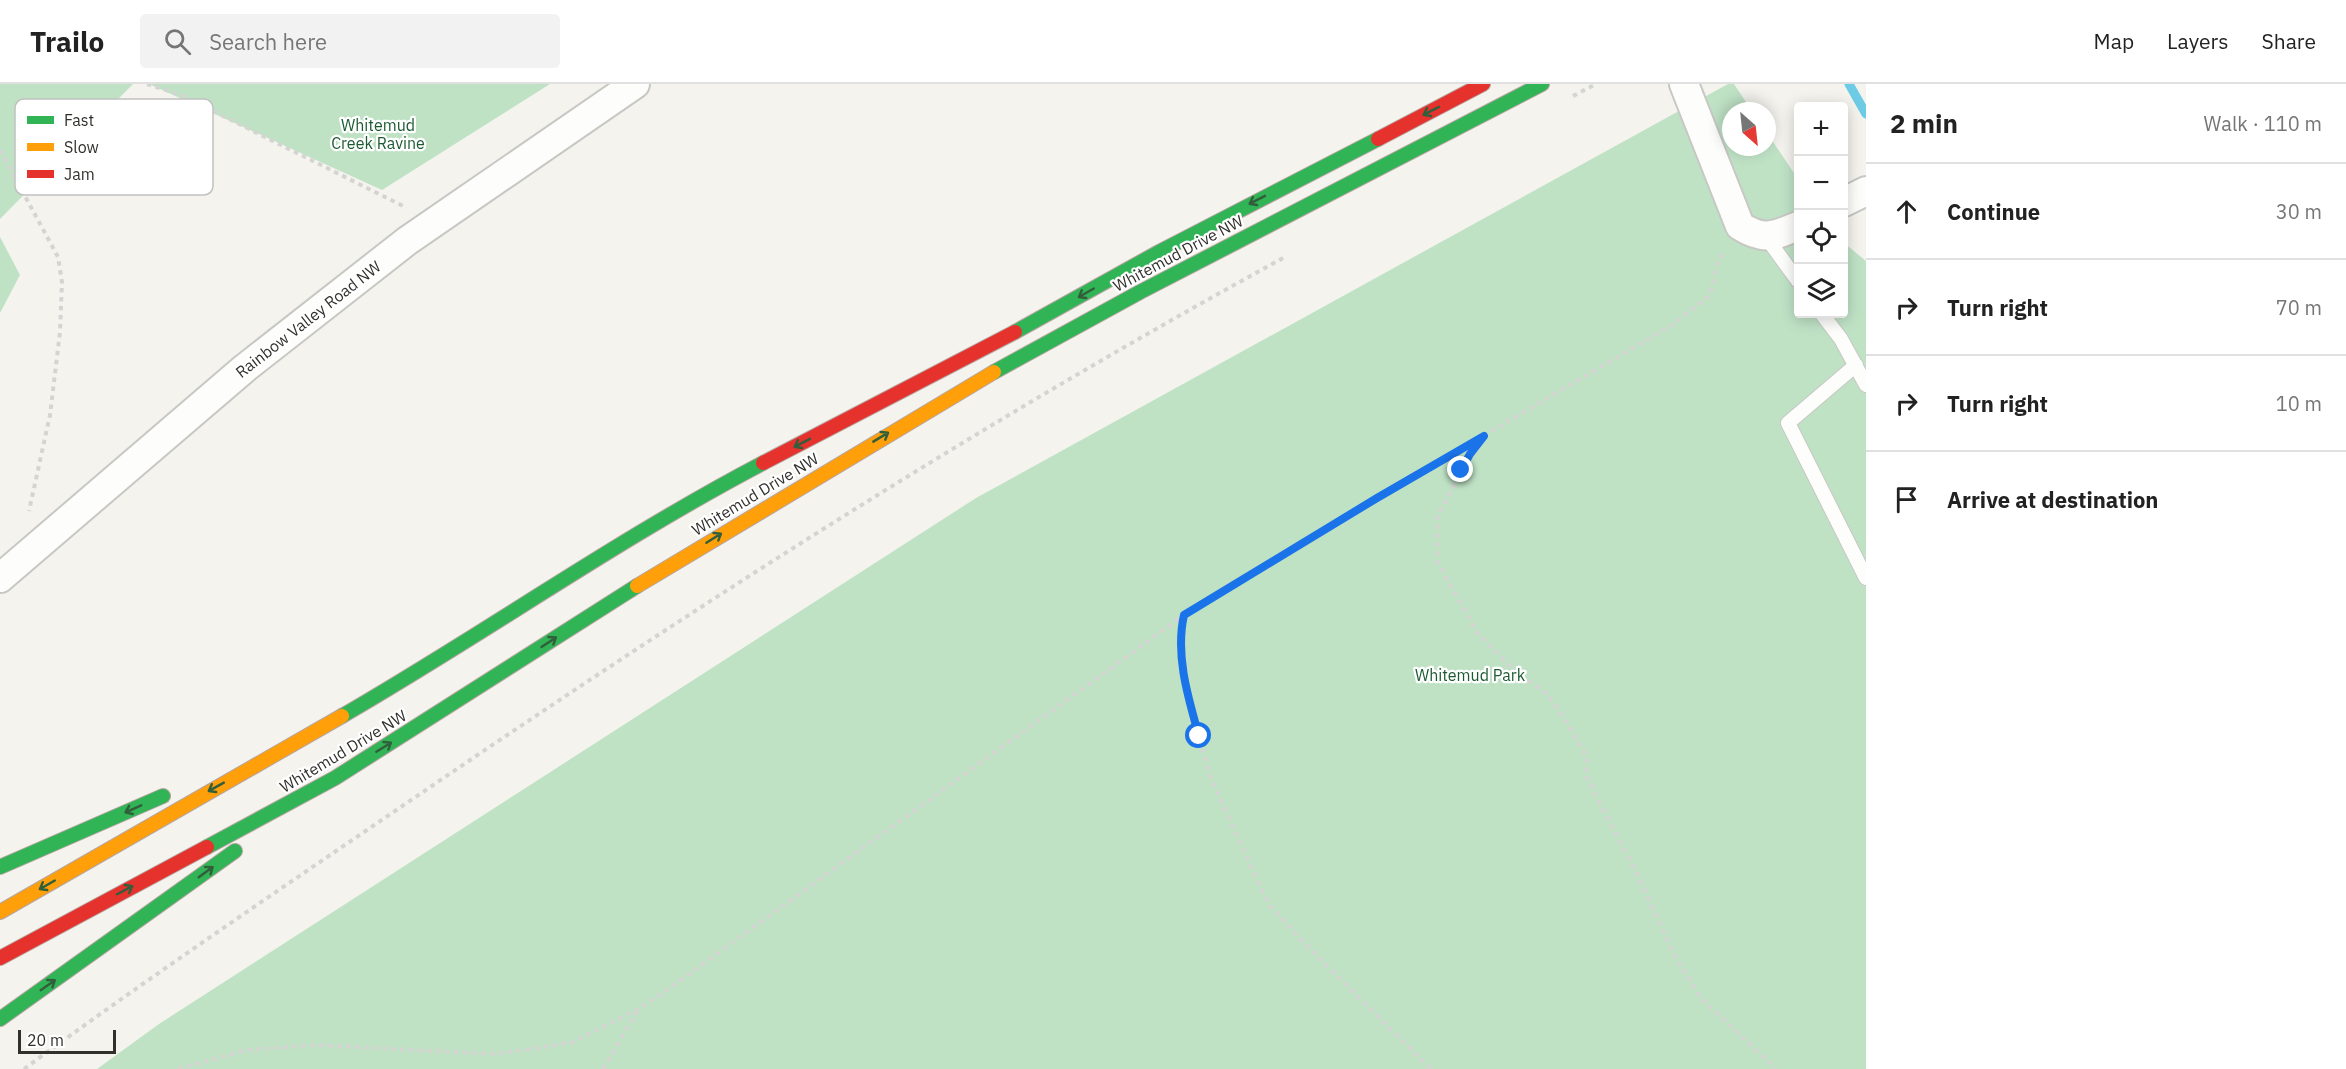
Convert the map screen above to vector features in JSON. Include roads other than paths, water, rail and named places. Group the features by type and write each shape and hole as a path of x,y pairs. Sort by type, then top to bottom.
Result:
{"highway":[{"name":"Whitemud Drive NW","path":"0,912 420,671 601,556 714,489 1044,317 1159,252 1483,84"},
{"name":"Whitemud Drive NW","path":"0,958 335,778 648,579 964,388 1191,265 1542,84"},
{"path":"203,779 340,717"},
{"path":"0,1019 335,778"},
{"path":"0,867 171,793"}],"street":[{"name":"Rainbow Valley Road NW","path":"0,578 245,368 407,241 635,84"},
{"path":"1684,84 1740,226 1754,235 1766,237 1794,227"},
{"path":"1848,200 1866,191"}],"lane":[{"path":"1766,237 1794,276"},
{"path":"1825,318 1841,339 1866,385"},
{"path":"1856,365 1788,423 1866,578"}],"waterway":[{"path":"1849,84 1866,114"}],"park label":[{"name":"Whitemud Creek Ravine","path":"378,134"},
{"name":"Whitemud Park","path":"1470,675"}]}
